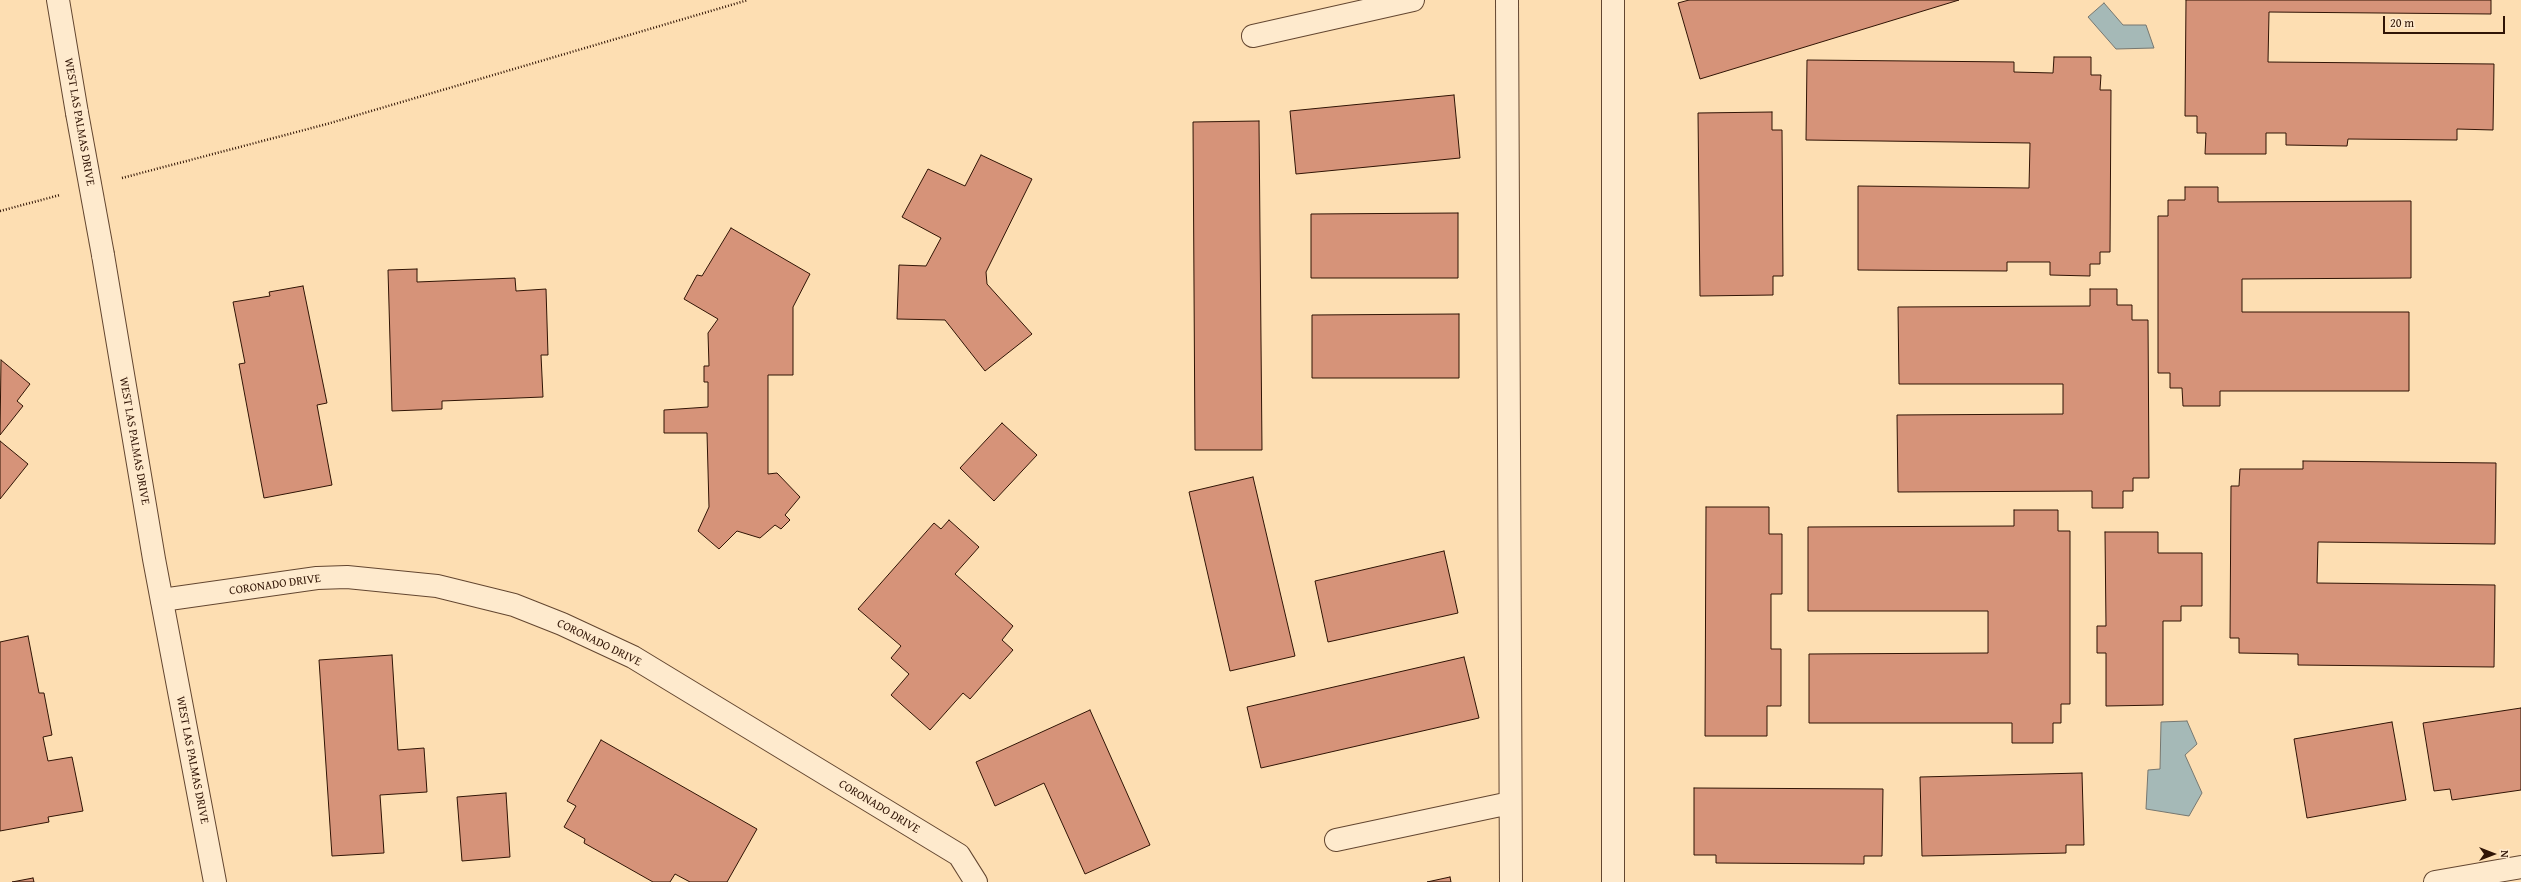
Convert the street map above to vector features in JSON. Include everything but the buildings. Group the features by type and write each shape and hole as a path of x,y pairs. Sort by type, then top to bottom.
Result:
{"street":[{"name":"WEST LAS PALMAS DRIVE","path":"58,0 162,600 215,882"},
{"path":"1253,36 1413,0"},
{"path":"1507,0 1511,882"},
{"path":"1613,0 1613,882"},
{"name":"CORONADO DRIVE","path":"162,600 317,578 347,577 437,586 514,605 562,624 633,657 959,855 976,882"},
{"path":"1336,840 1510,803"},
{"path":"2435,882 2521,867"}],"path":[{"path":"116,180 328,124 748,0"},
{"path":"0,211 65,194"}],"shaded area":[{"path":"2104,3 2123,25 2146,25 2154,48 2116,49 2088,17"},
{"path":"2187,721 2197,744 2185,755 2202,793 2189,816 2146,809 2148,770 2160,769 2161,722"}]}
